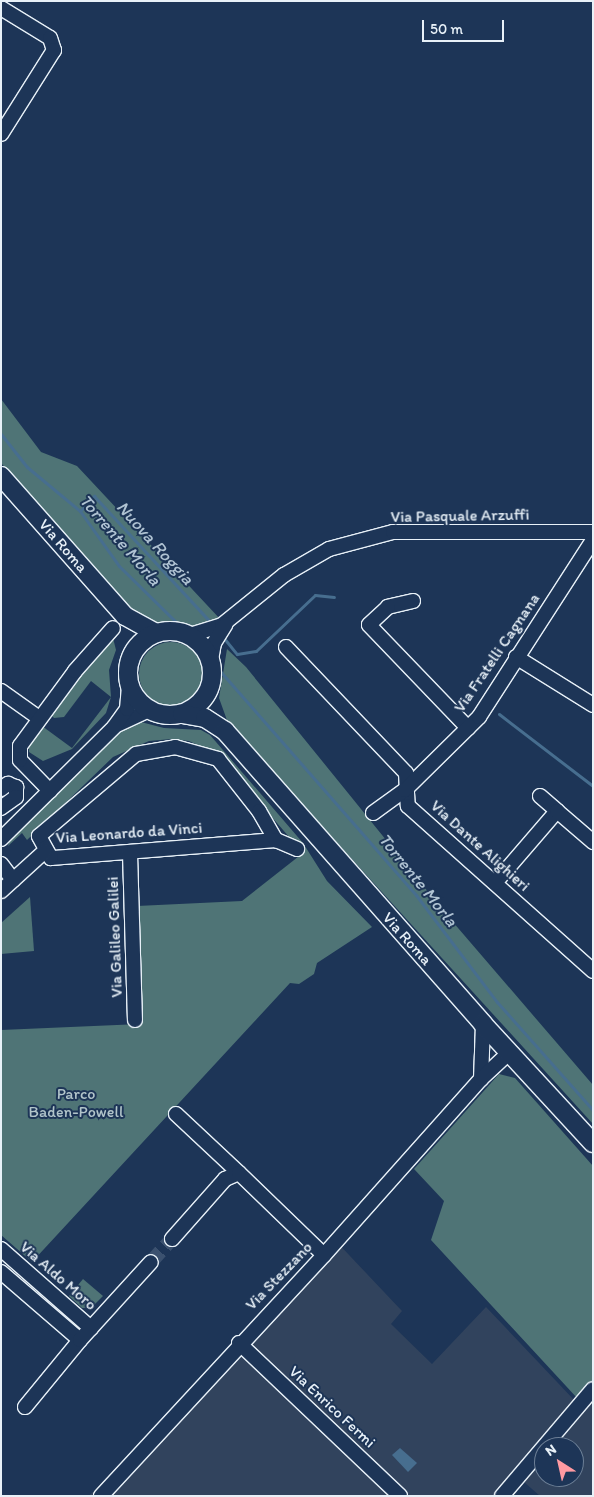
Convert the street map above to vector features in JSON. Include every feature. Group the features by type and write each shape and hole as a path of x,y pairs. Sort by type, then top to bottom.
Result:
{"main road":[{"name":"Via Roma","path":"1,476 119,622 130,629 133,653 129,663 129,684"},
{"name":"Via Roma","path":"119,622 156,633 179,632 190,635"},
{"path":"133,653 143,641 156,633"},
{"path":"182,714 192,709 207,694 212,683 211,660 202,646 190,635"},
{"path":"129,684 134,694 149,710"},
{"name":"Via Roma","path":"207,694 225,731 483,1024 593,1143"},
{"name":"Via Roma","path":"149,710 171,715 182,714 205,718 225,731"}],"street":[{"path":"1,8 50,38 54,50 1,134"},
{"name":"Via Pasquale Arzuffi","path":"190,635 209,631 231,618 284,575 329,549 393,532 593,532"},
{"name":"Via Fratelli Cagnana","path":"373,813 405,790 479,717 593,540"},
{"path":"413,601 388,607 369,625 468,728"},
{"name":"Via Pasquale Arzuffi","path":"211,660 216,638 231,618"},
{"path":"50,791 20,760 20,746 39,718 119,622"},
{"name":"Via Dante Alighieri","path":"286,647 406,774 405,790 408,806 593,971"},
{"path":"516,657 593,706"},
{"path":"1,852 6,834 114,727 127,709 129,684"},
{"path":"1,691 39,718"},
{"path":"114,727 149,710"},
{"name":"Via Leonardo da Vinci","path":"276,840 259,811 218,759 175,747 136,754 106,777 39,836 51,858 276,840 297,849"},
{"path":"1,789 8,784 16,787 16,797 1,808"},
{"path":"540,796 593,842"},
{"path":"495,883 557,810"},
{"path":"1,864 6,882 45,850"},
{"name":"Via Galileo Galilei","path":"130,852 135,1020"},
{"path":"480,1078 483,1024"},
{"name":"Via Stezzano","path":"101,1496 239,1343 324,1255 480,1078 510,1052"},
{"path":"176,1114 324,1255"},
{"path":"172,1239 225,1179 239,1173"},
{"name":"Via Aldo Moro","path":"1,1249 91,1328"},
{"name":"Via Aldo Moro","path":"25,1407 80,1340 151,1262"},
{"name":"Via Aldo Moro","path":"1,1272 80,1340"},
{"name":"Via Enrico Fermi","path":"239,1343 400,1496"},
{"path":"508,1494 593,1389"}],"shaded area":[{"path":"333,1238 402,1311 391,1324 432,1364 486,1307 576,1402 593,1386 593,1496 540,1496 524,1482 512,1496 89,1496"},
{"path":"400,1448 417,1463 408,1472 392,1455"}],"green space":[{"path":"1,399 41,452 77,466 221,620 206,632 166,628 141,619 1,463"},
{"path":"112,634 116,650 109,670 111,697 91,681 64,717 54,718 50,714"},
{"path":"171,642 189,648 197,656 203,674 197,692 189,700 171,706 153,700 145,692 139,674 145,656 153,648"},
{"path":"227,649 246,667 446,914 593,1085 593,1124 228,723 219,698"},
{"path":"111,697 106,713 72,749 43,761 29,752 29,741 42,726 72,748"},
{"name":"Parco Baden-Powell","path":"137,721 164,728 201,730 210,735 303,843 327,881 372,927 317,963 314,974 299,984 290,983 32,1262 1,1235 1,1030 140,1024 137,906 242,901 303,853 217,754 189,741 172,739 149,741 113,757 27,840 22,833 8,846 10,839 116,730"},
{"path":"30,897 34,951 1,954 1,923"},
{"path":"499,1074 515,1078 593,1166 593,1382 578,1399 431,1240 444,1201 414,1169"},
{"path":"83,1279 103,1296 91,1308 82,1308 69,1296"}],"waterway":[{"name":"Torrente Morla","path":"1,434 27,467 80,511 119,566 176,622"},
{"name":"Nuova Roggia","path":"80,511 94,496 211,623"},
{"name":"Nuova Roggia","path":"223,637 237,654 256,651 315,595 334,597"},
{"name":"Torrente Morla","path":"220,671 416,895 497,1002 593,1110"},
{"name":"Nuova Roggia","path":"499,714 593,786"}],"tunnel":[{"path":"151,1262 172,1239"}]}
